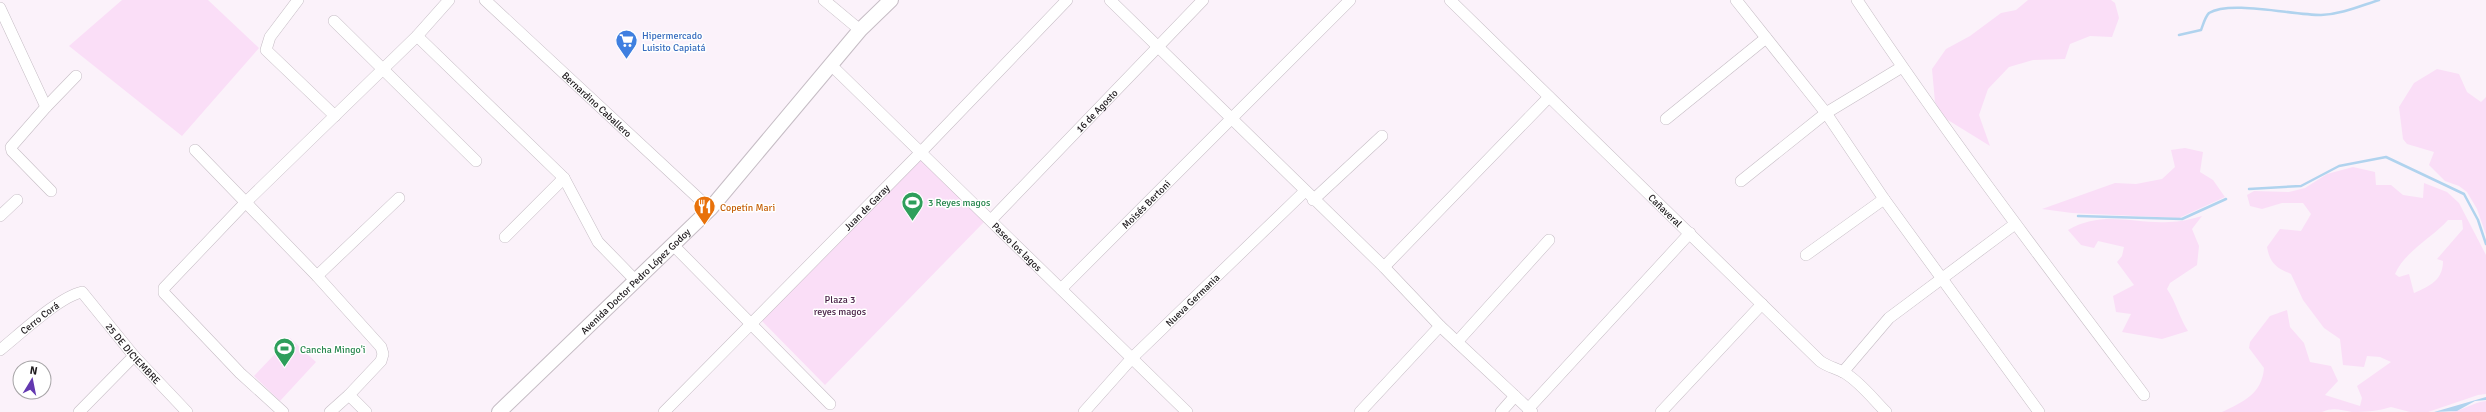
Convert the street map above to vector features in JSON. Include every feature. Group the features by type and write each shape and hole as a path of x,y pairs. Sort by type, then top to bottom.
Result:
{"main road":[{"name":"Avenida Doctor Pedro López Godoy","path":"500,412 674,246 710,209 860,30 891,0"}],"street":[{"path":"298,0 270,38 266,50 335,116"},
{"path":"283,412 240,373 163,290 245,203 417,36 449,0"},
{"name":"Bernardino Caballero","path":"485,0 710,209"},
{"path":"824,0 860,30"},
{"name":"Juan de Garay","path":"664,412 921,152 1067,0"},
{"path":"1110,0 1156,48 1231,119 1304,192 1384,267 1440,326 1530,410 1690,233"},
{"name":"16 de Agosto","path":"991,220 1203,0"},
{"name":"Moisés Bertoni","path":"1061,289 1350,0"},
{"name":"Cañaveral","path":"1450,0 1820,361 1831,369 1843,372 1856,382 1886,412"},
{"path":"1736,0 1826,113 1884,199 2039,412"},
{"path":"1857,0 1902,67 2015,224 2144,395"},
{"path":"0,8 46,107"},
{"path":"334,21 476,161"},
{"path":"417,36 564,178 598,242 636,281"},
{"path":"1666,119 1766,38"},
{"name":"Paseo los lagos","path":"831,65 1186,412"},
{"path":"1741,181 1762,162 1826,113 1902,67"},
{"path":"51,191 12,151 12,147 46,107 76,76"},
{"path":"1384,267 1549,97"},
{"path":"1313,200 1382,136"},
{"path":"195,150 317,276 381,347 383,354 381,361 349,395 330,412"},
{"path":"505,237 564,178"},
{"name":"Nueva Germania","path":"1084,412 1132,358 1304,192"},
{"path":"317,276 399,198"},
{"path":"1806,255 1884,199"},
{"path":"0,216 17,200"},
{"path":"1843,372 1890,318 2015,224"},
{"path":"1457,342 1549,240"},
{"path":"674,246 830,404"},
{"name":"Cerro Corá","path":"0,350 58,304 73,294 82,292"},
{"name":"25 DE DICIEMBRE","path":"82,292 134,356 187,412"},
{"path":"1661,412 1762,304"},
{"path":"1360,412 1440,326"},
{"path":"79,412 134,356"},
{"path":"349,395 366,412"},
{"path":"1501,412 1515,396"}],"green space":[{"path":"122,0 208,0 259,48 182,136 69,46"},
{"path":"2028,0 2111,0 2115,3 2119,18 2112,37 2090,36 2070,44 2065,59 2033,60 2009,67 1988,89 1979,115 1990,146 1943,117 1935,102 1932,69 1946,49 1970,36 2001,13 2016,10"},
{"path":"2437,69 2459,74 2467,92 2481,102 2486,97 2486,235 2477,209 2467,192 2459,186 2445,181 2429,165 2434,152 2407,144 2403,139 2399,107 2414,83"},
{"path":"2185,148 2203,152 2200,172 2213,180 2225,197 2179,218 2072,213 2042,209 2115,183 2136,184 2162,179 2175,167 2171,150"},
{"name":"Plaza 3 reyes magos","path":"920,158 985,221 825,385 761,320"},
{"path":"2353,167 2375,172 2376,185 2391,185 2403,195 2423,198 2424,183 2447,192 2459,203 2486,255 2486,394 2478,395 2428,412 2410,412 2391,407 2357,412 2333,409 2322,412 2222,412 2244,401 2260,384 2264,368 2249,348 2250,342 2270,316 2287,310 2290,327 2304,343 2310,362 2331,366 2338,381 2325,395 2360,406 2362,398 2357,386 2391,362 2380,357 2367,356 2364,367 2343,365 2340,339 2324,328 2303,300 2291,274 2281,270 2272,261 2267,247 2280,229 2301,231 2311,214 2303,203 2282,203 2262,209 2250,206 2247,195 2254,191 2289,192 2305,188 2327,174","holes":["2448,220 2462,220 2463,229 2437,259 2443,261 2441,273 2438,278 2430,285 2414,293 2409,274 2399,277 2395,274 2399,266 2412,252"]},
{"path":"2202,216 2192,229 2199,246 2197,265 2170,283 2167,289 2188,331 2162,339 2122,332 2131,314 2116,312 2113,296 2134,285 2117,262 2122,256 2124,247 2098,241 2094,248 2081,245 2068,230 2081,224 2106,219 2173,222"},
{"name":"Cancha Mingo'i","path":"290,338 316,362 280,401 254,376"},
{"path":"2486,401 2486,412 2450,412 2477,403"}],"water":[{"path":"2486,397 2486,400 2475,401 2457,411 2434,412"}],"waterway":[{"path":"2179,35 2201,30 2209,13 2219,9 2246,8 2321,15 2344,11 2379,0"},
{"path":"2249,189 2301,186 2339,166 2386,157 2464,194 2478,220 2486,244"},
{"path":"2078,216 2182,219 2226,199"}],"place":[{"name":"Hipermercado Luisito Capiatá","path":"626,60"},
{"name":"3 Reyes magos","path":"912,222"},
{"name":"Copetín Mari","path":"705,226"},
{"name":"Cancha Mingo'i","path":"285,368"}]}
